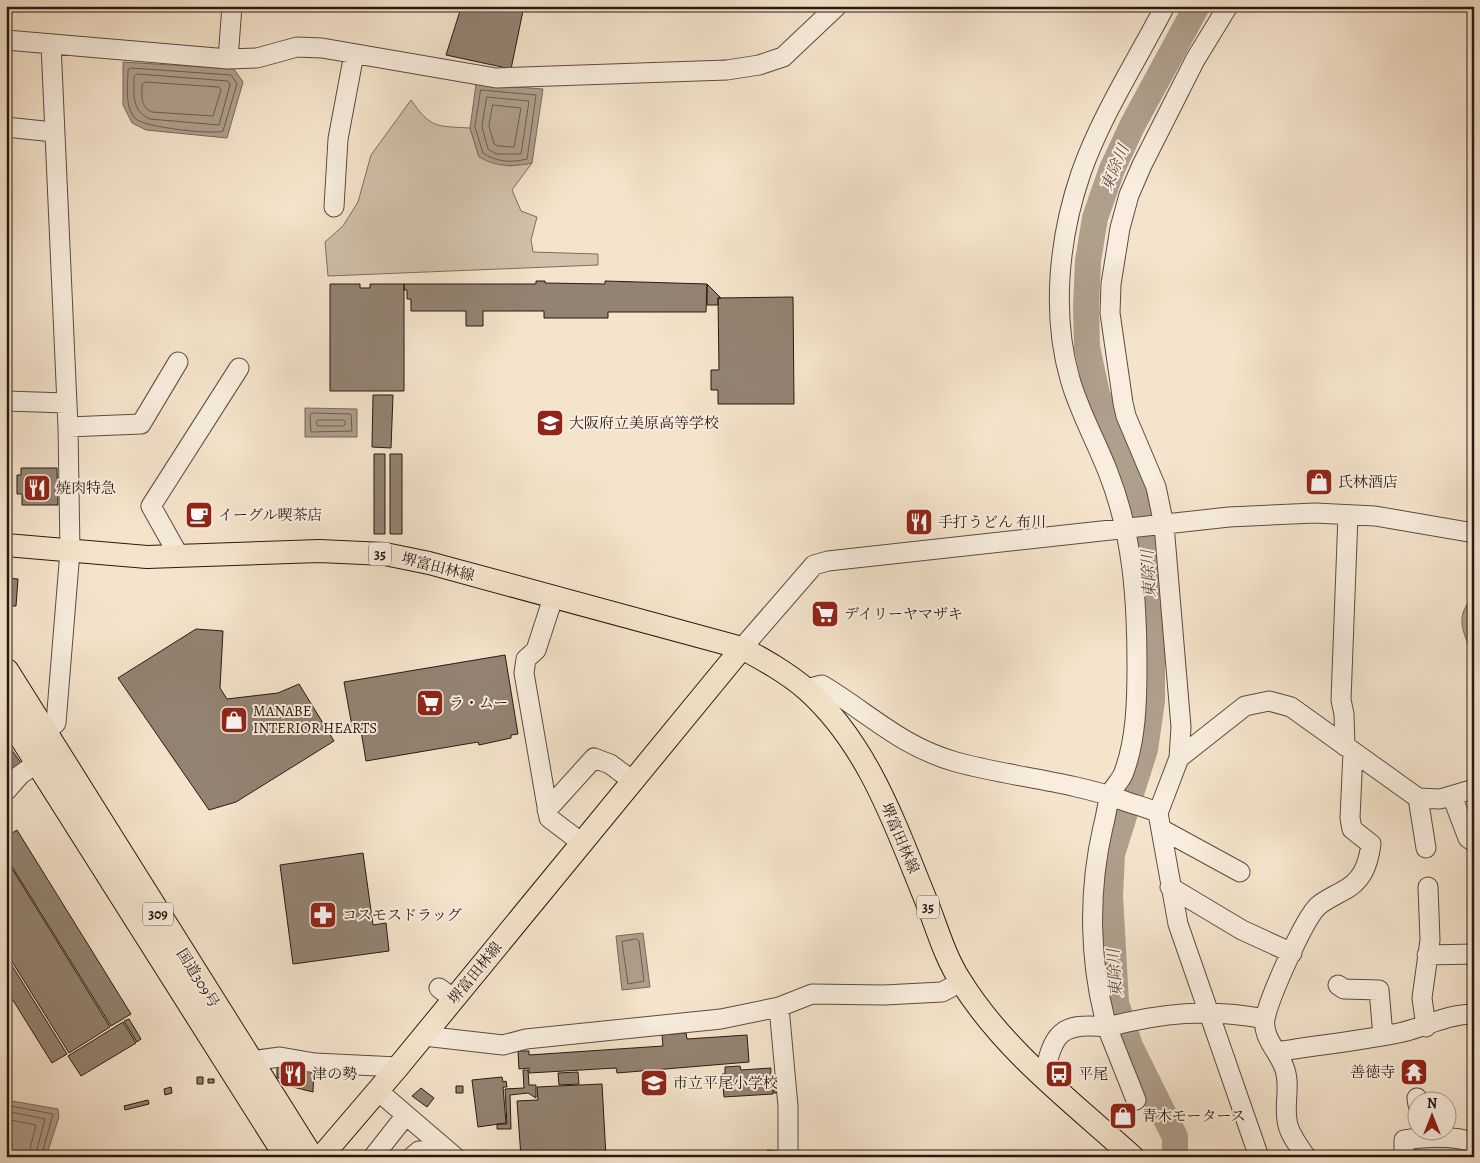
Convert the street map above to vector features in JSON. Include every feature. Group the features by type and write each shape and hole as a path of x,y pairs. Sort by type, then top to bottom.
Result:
{"highway":[{"name":"国道309号","path":"6,672 310,1157"},
{"name":"国道309号","path":"6,711 40,761 288,1157"}],"main road":[{"name":"堺富田林線","path":"6,545 147,557 318,551 385,554 742,648 777,667 806,689 834,721 866,763 961,982 993,1028 1020,1056 1133,1157"},
{"name":"堺富田林線","path":"321,1157 424,1036 446,994 582,844 742,648"}],"street":[{"path":"228,60 232,6"},
{"path":"6,40 228,60 257,58 297,47 322,48 496,78 727,70 759,65 783,57 837,6"},
{"path":"1136,1100 1107,1027 1098,994 1093,918 1094,868 1124,773 1136,702 1135,590 1129,528 1070,380 1060,324 1060,291 1062,258 1070,216 1082,173 1098,134 1165,6"},
{"path":"1228,6 1195,60 1129,195 1115,253 1110,313 1122,403 1156,487 1181,727 1179,758 1157,818 1178,924 1207,1012 1259,1157"},
{"path":"44,733 56,723 70,551 68,427 51,44"},
{"path":"334,207 338,139 354,54"},
{"path":"6,127 54,132"},
{"path":"68,427 141,424 178,362"},
{"path":"179,556 151,506 239,368"},
{"path":"6,401 66,403"},
{"path":"742,648 814,565 822,563 1229,517 1315,513 1425,523 1474,533"},
{"path":"1287,951 1318,906 1350,888 1362,876 1369,863 1371,844 1352,828 1350,818 1349,749 1341,700 1348,515"},
{"path":"553,598 536,650 526,660 524,674 549,818 582,844"},
{"path":"806,689 822,686 844,698 893,735 920,749 956,762 1116,797 1157,818 1240,872"},
{"path":"1179,758 1245,706 1269,701 1291,707 1418,798 1428,800 1452,796 1474,789"},
{"path":"548,810 594,758 610,764 632,781"},
{"path":"6,791 20,775 40,761"},
{"path":"1452,796 1468,838 1474,842"},
{"path":"1418,798 1426,848"},
{"path":"1170,887 1242,930 1287,951"},
{"path":"1426,1027 1422,998 1430,940 1428,887"},
{"path":"1299,913 1265,1019 1268,1038 1284,1067 1287,1082 1286,1120 1306,1157"},
{"path":"1427,955 1474,954"},
{"path":"424,1036 503,1045 526,1039 721,1019 779,1007 812,994 884,995 942,992 961,982"},
{"path":"1338,984 1344,989 1379,990 1383,1036"},
{"path":"779,1007 788,1106 788,1157"},
{"path":"1044,1077 1050,1048 1060,1033 1082,1024 1107,1027 1137,1019 1207,1012 1265,1019"},
{"path":"1276,1052 1383,1036 1426,1027 1446,1017 1474,1014"},
{"path":"250,1061 280,1057 314,1063 398,1067"},
{"path":"378,1091 455,1157"},
{"path":"373,1157 406,1115"},
{"path":"1404,1157 1404,1140 1408,1138"},
{"path":"1458,1139 1474,1143"},
{"path":"412,1157 418,1151 428,1150 439,1157"}],"shaded area":[{"path":"411,100 424,116 436,124 470,128 479,157 509,166 532,163 512,190 521,211 537,217 531,240 533,252 598,254 598,265 328,276 325,242 343,226 358,202 371,155"},
{"path":"1421,1145 1459,1145 1459,1157 1412,1157 1412,1153"}],"water":[{"path":"123,62 234,69 243,82 227,138 146,130 132,123 123,105"},
{"path":"476,84 543,89 532,163 505,165 492,163 479,157 470,128"},
{"path":"305,408 357,409 357,437 305,437"},
{"path":"1474,595 1474,662 1462,621 1463,613"},
{"path":"643,933 650,987 622,990 616,936"},
{"path":"6,1100 58,1109 59,1117 46,1157 6,1157"}],"building":[{"path":"6,6 24,6 23,12 6,10"},
{"path":"470,6 524,6 511,69 446,55 460,11"},
{"path":"536,281 545,281 545,283 605,284 605,281 707,284 706,312 608,312 608,318 544,318 544,311 483,311 483,326 466,326 466,311 411,311 411,299 407,299 407,290 404,290 404,284 536,284"},
{"path":"330,284 360,284 360,288 370,288 370,284 404,284 404,391 330,391"},
{"path":"707,284 721,298 718,298 718,305 707,305"},
{"path":"793,297 794,404 718,404 718,390 711,390 711,370 719,370 718,298"},
{"path":"373,395 393,395 391,448 372,447"},
{"path":"374,454 385,454 385,534 374,534"},
{"path":"390,454 402,454 402,534 390,534"},
{"path":"21,468 57,468 58,505 22,505 22,494 17,494 17,475 21,475"},
{"path":"6,578 18,579 16,606 6,606"},
{"name":"MANABE INTERIOR HEARTS","path":"196,629 223,631 220,688 227,699 278,693 299,684 334,741 236,802 209,810 118,678"},
{"name":"ラ・ムー","path":"505,655 518,734 511,735 511,738 479,745 478,742 366,761 360,725 352,726 344,682"},
{"path":"6,738 11,745 6,749"},
{"path":"11,749 21,763 6,774 6,753"},
{"path":"17,830 131,1014 111,1026 6,857 6,837"},
{"path":"363,853 373,925 386,923 389,951 293,964 280,865"},
{"path":"6,859 110,1027 69,1053 6,952"},
{"path":"6,956 67,1054 52,1063 6,989"},
{"path":"129,1019 141,1039 137,1042 124,1021"},
{"path":"123,1022 136,1043 81,1076 68,1056"},
{"path":"686,1033 687,1039 747,1035 749,1062 617,1073 616,1068 529,1073 529,1068 519,1069 518,1051 529,1051 529,1055 663,1046 662,1035"},
{"path":"277,1062 314,1069 313,1092 281,1084 282,1078 277,1078"},
{"path":"740,1066 741,1070 771,1068 770,1085 773,1085 773,1094 724,1097 722,1074 725,1074 725,1067"},
{"path":"523,1070 528,1070 529,1085 536,1085 536,1098 528,1093 510,1095 511,1129 497,1129 497,1124 507,1124 505,1089 524,1088"},
{"path":"578,1072 579,1084 559,1085 558,1073"},
{"path":"197,1077 203,1077 203,1084 197,1084"},
{"path":"502,1077 503,1082 506,1081 507,1087 503,1087 506,1123 478,1127 472,1080"},
{"path":"208,1079 214,1079 214,1083 208,1083"},
{"path":"602,1084 606,1157 521,1157 517,1101 538,1100 537,1087"},
{"path":"782,1084 782,1093 774,1093 774,1085"},
{"path":"456,1086 463,1086 463,1093 456,1093"},
{"path":"171,1087 172,1093 165,1095 164,1089"},
{"path":"421,1088 434,1098 427,1107 412,1096"},
{"path":"148,1100 149,1104 125,1110 124,1106"},
{"path":"767,1150 778,1151 778,1157 767,1157"}],"waterway":[{"name":"東除川","path":"1175,1157 1175,1137 1130,1046 1116,1003 1110,896 1112,854 1145,749 1152,701 1152,636 1148,544 1141,507 1097,394 1087,347 1086,307 1088,261 1095,218 1112,169 1133,124 1197,6"}],"place":[{"name":"大阪府立美原高等学校","path":"550,423"},
{"name":"氏林酒店","path":"1319,482"},
{"name":"焼肉特急","path":"37,488"},
{"name":"イーグル喫茶店","path":"199,515"},
{"name":"手打うどん 布川","path":"919,522"},
{"name":"デイリーヤマザキ","path":"825,614"},
{"name":"ラ・ムー","path":"430,703"},
{"name":"MANABE INTERIOR HEARTS","path":"234,720"},
{"name":"コスモスドラッグ","path":"323,915"},
{"name":"善徳寺","path":"1414,1072"},
{"name":"津の勢","path":"293,1074"},
{"name":"平尾","path":"1059,1074"},
{"name":"市立平尾小学校","path":"654,1083"},
{"name":"青木モータース","path":"1123,1116"}]}
